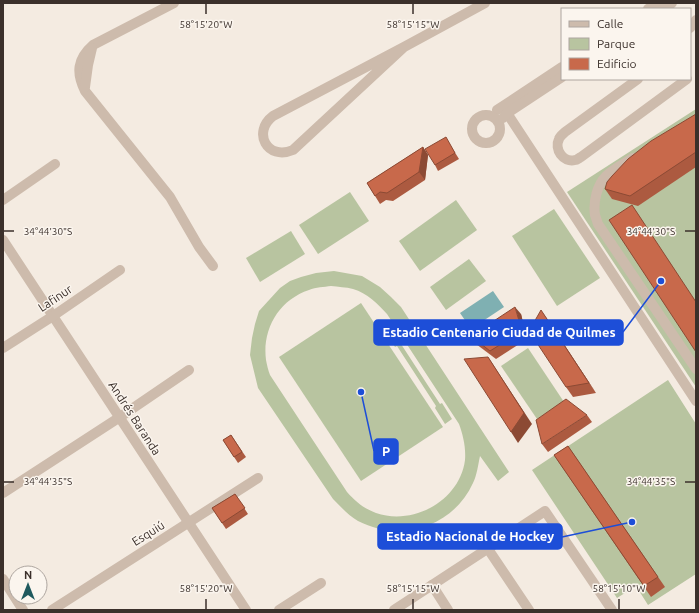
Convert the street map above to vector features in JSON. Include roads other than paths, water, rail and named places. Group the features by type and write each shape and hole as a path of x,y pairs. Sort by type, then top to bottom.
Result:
{"street":[{"path":"174,3 93,45 90,51 85,91 170,197 199,247 213,266"},
{"path":"404,48 293,150 286,153 280,153 272,150 266,144 263,137 263,131 265,124 273,116 404,48 485,3"},
{"path":"561,68 505,110 497,138 490,142 482,143 472,134 473,122 479,116 505,110 561,78"},
{"path":"637,80 562,135 559,138 557,147 561,155 568,160 575,160 581,157 686,80"},
{"path":"505,110 696,401"},
{"path":"487,114 495,118 500,125"},
{"path":"639,154 607,175 600,183 595,204 595,214 598,224 696,369"},
{"path":"3,200 55,164"},
{"name":"Andrés Baranda","path":"3,240 246,610"},
{"name":"Lafinur","path":"3,348 120,270"},
{"path":"3,493 189,370"},
{"name":"Esquiú","path":"52,610 258,478"},
{"path":"394,610 545,511 612,610"},
{"path":"488,549 529,610"},
{"path":"3,579 24,610"},
{"path":"279,610 321,583"},
{"path":"432,586 448,610"}],"water":[{"path":"493,291 504,307 471,329 460,313"}],"place":[{"name":"Estadio Centenario Ciudad de Quilmes","path":"661,281"},
{"name":"P","path":"361,392"},
{"name":"Estadio Nacional de Hockey","path":"632,522"}]}
